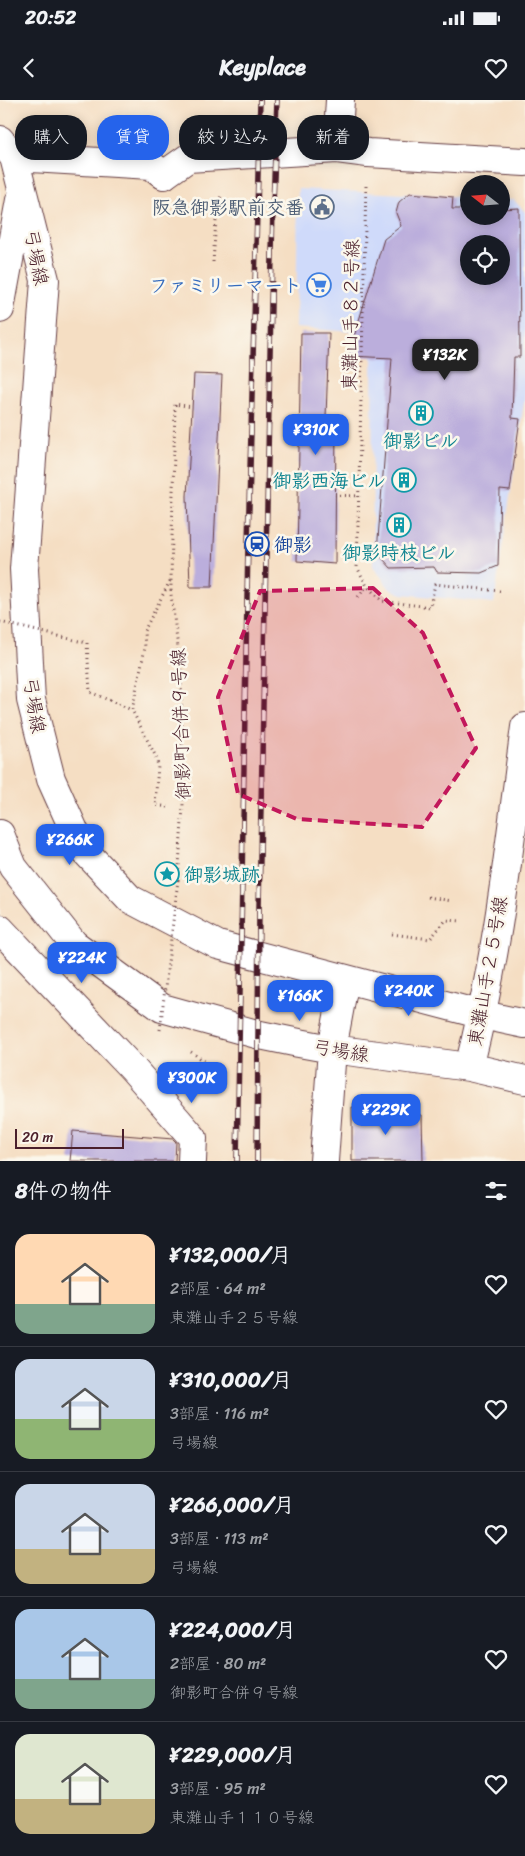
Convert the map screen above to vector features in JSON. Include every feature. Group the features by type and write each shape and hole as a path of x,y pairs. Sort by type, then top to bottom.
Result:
{"street":[{"path":"339,115 340,100"},
{"path":"22,191 7,148 151,165 164,175 188,158 297,151"},
{"path":"369,153 525,162"},
{"name":"弓場線","path":"0,309 22,191"},
{"name":"弓場線","path":"22,191 45,280 24,569 31,700 50,779 82,848 130,899 218,945 483,1015 525,1024"},
{"name":"東灘山手２５号線","path":"469,1068 483,1015 518,837 525,726"},
{"name":"弓場線","path":"0,834 13,867 74,944 162,1008 260,1035 332,1049 469,1068 525,1080"},
{"path":"0,929 133,1069 188,1131 193,1138 192,1161"},
{"path":"324,1161 332,1049 345,978"}],"path":[{"name":"東灘山手８２号線","path":"368,160 357,567 368,586 382,600 430,607 435,584 500,591"},
{"path":"213,262 217,207 221,196"},
{"name":"御影町合併９号線","path":"160,1030 178,880 182,807 181,671 171,594 174,404 192,407"},
{"path":"335,495 359,496"},
{"path":"168,807 155,805 158,766 156,757 132,710 145,648 144,631 171,580"},
{"path":"358,598 368,586"},
{"path":"0,622 87,643 90,692 132,710"},
{"path":"428,897 452,901"},
{"path":"392,934 430,939 446,920 461,921"},
{"path":"186,1049 216,1069 215,1094"}],"highlighted area":[{"path":"373,588 423,633 476,748 422,827 297,819 238,794 218,697 260,591"}],"shaded area":[{"path":"298,189 460,197 460,225 510,225 510,200 514,200 525,212 525,396 494,603 402,594 390,589 373,566 372,333 296,328"}],"building":[{"path":"410,193 453,197 452,209 460,209 460,225 510,225 510,208 519,208 520,357 514,357 512,418 520,419 510,491 500,490 498,566 481,573 437,572 434,567 391,568 377,552 392,358 348,356 384,239 401,226 396,213 399,202"},
{"path":"301,333 329,333 326,417 336,418 335,564 297,561"},
{"path":"194,374 222,375 212,587 190,587 187,496"},
{"path":"352,1107 422,1115 423,1161 352,1161"},
{"path":"73,1131 173,1139 176,1142 175,1161 70,1161"}],"railway":[{"path":"237,1161 248,543 260,100"},
{"path":"257,1161 259,908 273,205 277,100"}],"place":[{"name":"阪急御影駅前交番","path":"322,207"},
{"name":"ファミリーマート","path":"319,285"},
{"name":"御影ビル","path":"421,413"},
{"name":"御影西海ビル","path":"404,480"},
{"name":"御影時枝ビル","path":"399,525"},
{"name":"御影","path":"257,544"},
{"name":"御影城跡","path":"167,874"}]}
